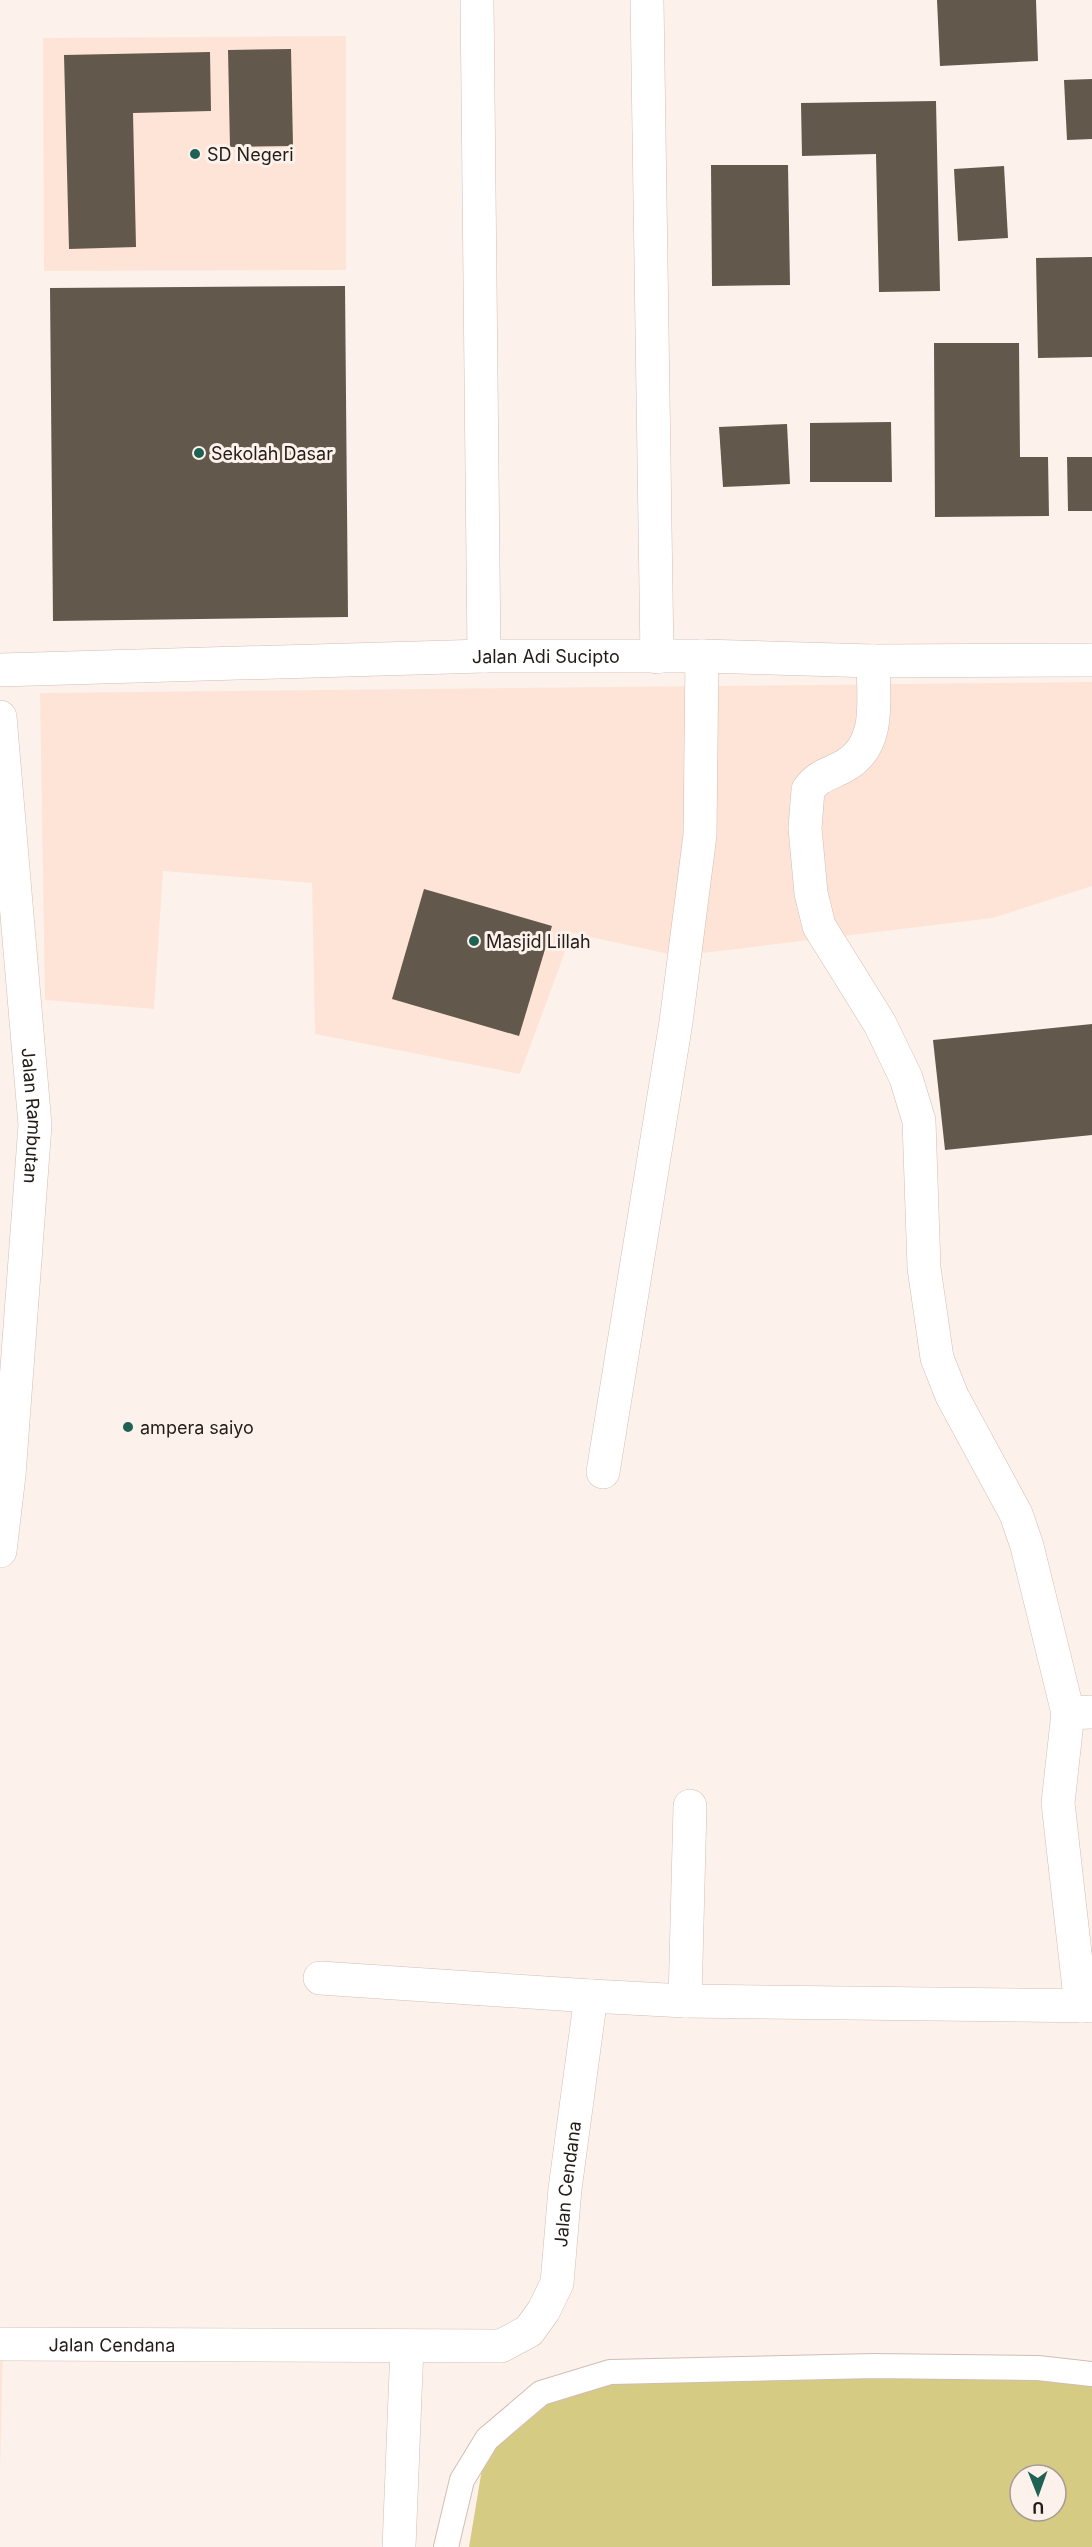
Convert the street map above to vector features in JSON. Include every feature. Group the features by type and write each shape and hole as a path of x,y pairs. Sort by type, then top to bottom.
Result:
{"street":[{"path":"477,0 484,656"},
{"path":"647,0 657,657"},
{"name":"Jalan Adi Sucipto","path":"0,670 484,656 702,656 873,661 1092,660"},
{"path":"603,1473 675,1033 700,835 702,656"},
{"path":"320,1978 684,2001 1086,2006 1058,1803 1080,1712 1016,1514 952,1396 937,1358 924,1268 920,1121 906,1078 880,1024 819,926 811,893 805,828 808,790 822,775 858,759 866,750 872,731 873,661"},
{"name":"Jalan Rambutan","path":"0,717 35,1125 4,1475 0,1551"},
{"path":"684,2001 690,1806"},
{"name":"Jalan Cendana","path":"0,2344 501,2346 529,2331 544,2310 557,2283 565,2189 591,1996"},
{"path":"399,2547 407,2346"}],"lane":[{"path":"446,2547 462,2480 487,2439 541,2393 610,2372 875,2366 1038,2368 1092,2374"}],"shaded area":[{"name":"SD Negeri","path":"346,36 346,270 44,271 43,38"},
{"path":"1092,682 1092,886 993,918 678,956 572,933 520,1074 315,1034 312,883 163,871 154,1009 45,1000 40,693"},
{"path":"0,2348 3,2348 0,2474"},
{"path":"610,2372 1034,2377 1092,2383 1092,2547 469,2547 487,2439 541,2393"}],"building":[{"path":"937,0 1036,0 1038,61 940,66"},
{"path":"291,49 293,146 230,147 228,50"},
{"path":"210,52 211,111 133,113 136,247 69,249 64,55"},
{"path":"1092,79 1092,139 1067,140 1064,80"},
{"path":"936,101 940,291 879,292 876,154 802,156 801,103"},
{"path":"711,165 788,165 790,285 712,286"},
{"path":"1004,166 1008,238 958,241 954,169"},
{"path":"1092,257 1092,357 1038,358 1036,258"},
{"name":"Sekolah Dasar","path":"345,286 348,617 53,621 50,288"},
{"path":"934,343 1019,343 1020,457 1048,457 1049,516 935,517"},
{"path":"891,422 892,482 810,482 810,423"},
{"path":"787,424 790,484 723,487 719,427"},
{"path":"1067,457 1092,457 1092,511 1068,511"},
{"path":"424,889 552,926 519,1036 392,999"},
{"path":"1092,1024 1092,1135 945,1150 933,1040"}],"place":[{"name":"SD Negeri","path":"195,154"},
{"name":"Sekolah Dasar","path":"199,453"},
{"name":"Masjid Lillah","path":"474,941"},
{"name":"ampera saiyo","path":"128,1427"}]}
